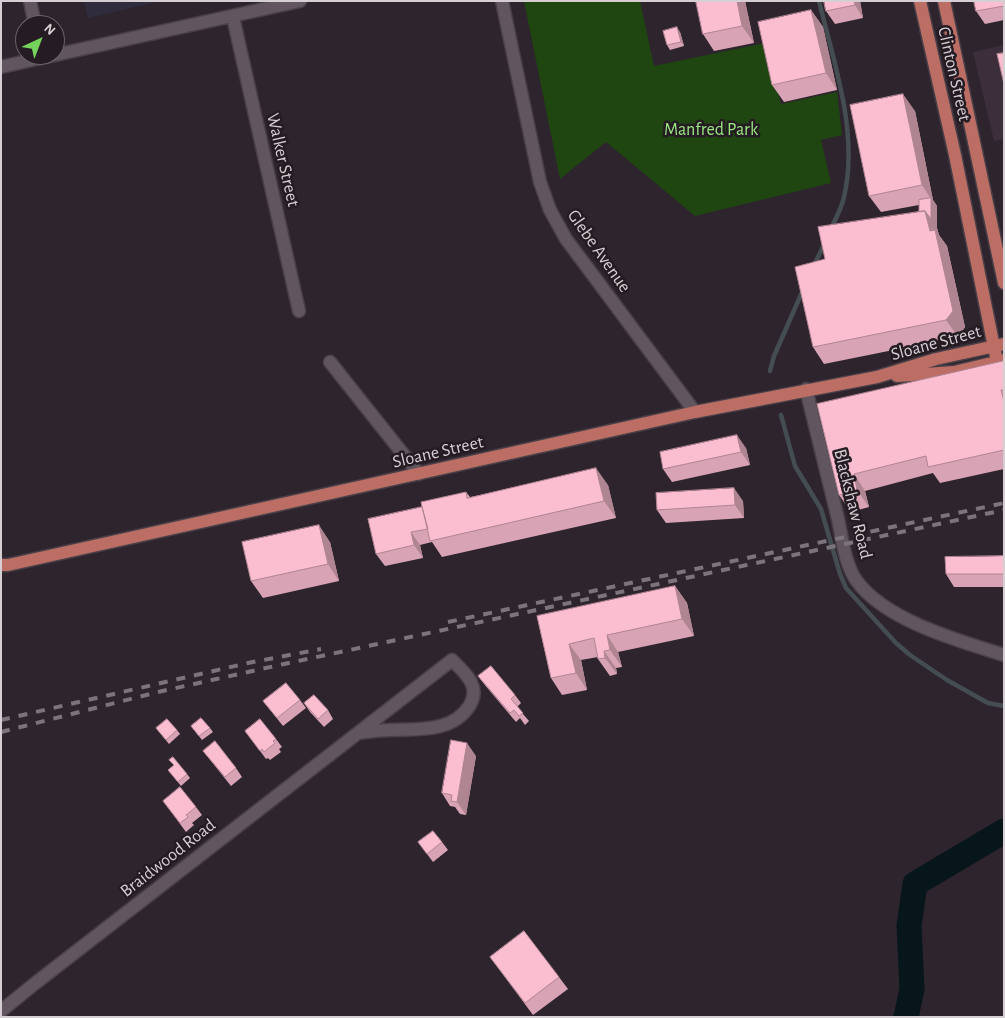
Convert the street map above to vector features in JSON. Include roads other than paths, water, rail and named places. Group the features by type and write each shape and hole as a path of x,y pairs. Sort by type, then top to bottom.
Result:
{"main road":[{"name":"Clinton Street","path":"920,1 999,344 1001,361"},
{"name":"Clinton Street","path":"944,1 1004,284"},
{"path":"955,155 976,150"},
{"name":"Sloane Street","path":"4,566 695,412 806,389 877,377 999,344"},
{"name":"Sloane Street","path":"877,377 954,372 1001,361"}],"street":[{"path":"30,1 33,15"},
{"name":"Glebe Avenue","path":"502,1 532,145 550,210 566,239 695,412"},
{"path":"65,52 295,2"},
{"name":"Walker Street","path":"233,17 300,311"},
{"path":"1,67 15,64"},
{"path":"330,362 419,474"},
{"path":"897,388 954,372"},
{"name":"Blackshaw Road","path":"806,389 847,558 857,581 878,601 904,618 936,632 1004,655"},
{"path":"816,431 825,413"},
{"name":"Braidwood Road","path":"1,1011 358,733 452,660 469,677 474,686 472,702 467,710 451,722 429,729 358,733"}],"waterway":[{"path":"819,1 843,98 849,148 848,173 844,197 831,229"},
{"path":"814,265 825,243"},
{"path":"770,371 774,356 803,290"},
{"path":"781,415 795,466 821,509 846,588 896,643 910,655 947,680 988,703 1004,706"},
{"path":"906,1017 912,989 909,926 915,884 1004,831"}],"railway":[{"path":"448,622 1004,503"},
{"path":"1,732 158,692 284,664 1004,510"},
{"path":"1,720 248,663 321,649"}],"park label":[{"name":"Manfred Park","path":"711,130"}]}
